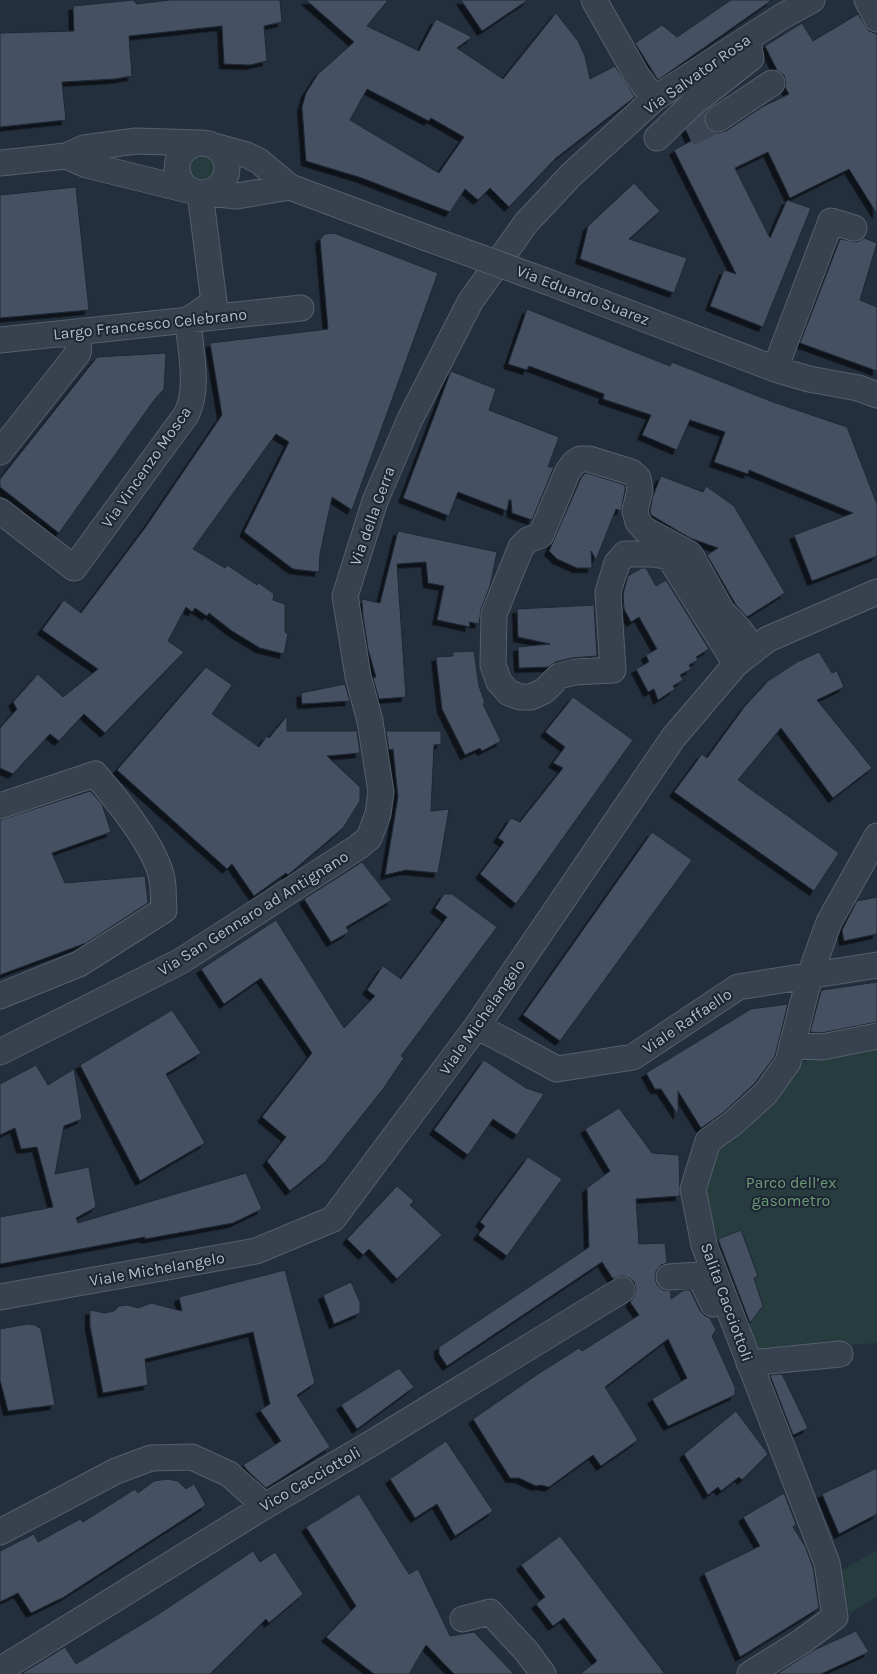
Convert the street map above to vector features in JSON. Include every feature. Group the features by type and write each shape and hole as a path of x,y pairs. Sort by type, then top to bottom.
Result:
{"street":[{"path":"594,0 636,74 654,99"},
{"name":"Via Salvator Rosa","path":"526,223 571,176 654,99 781,17 812,0"},
{"path":"867,0 877,19"},
{"path":"688,134 677,140 657,138 691,105 751,58 747,39"},
{"path":"718,119 772,83"},
{"path":"0,163 66,156 84,148 136,141 206,145 247,155 258,161 290,187"},
{"path":"206,145 222,153 226,160 226,177 221,185 200,192 180,181 177,165 179,158 190,146 206,145"},
{"path":"66,156 87,165 200,192 237,196 290,187"},
{"name":"Via Eduardo Suarez","path":"290,187 552,283 769,366 809,379 858,388 877,395"},
{"path":"188,320 214,302 200,192"},
{"path":"769,366 831,221 854,228"},
{"name":"Via della Cerra","path":"369,838 378,814 381,792 370,721 358,676 345,596 375,501 410,420 470,302 526,223"},
{"path":"769,366 801,260"},
{"name":"Largo Francesco Celebrano","path":"0,340 301,308"},
{"name":"Via Vincenzo Mosca","path":"0,511 74,568 190,407 193,390 188,320"},
{"path":"0,452 78,353 79,346 75,338 62,334"},
{"path":"580,459 589,459 630,472 638,478 640,490 635,511 638,522 644,529 690,554 722,611 738,628 745,657 669,557 655,554 625,554 617,563 608,592 613,670 575,672 559,676 544,691 531,697 509,693 499,682 493,665 494,614 521,547 528,540 541,535 568,471 574,463 580,459"},
{"name":"Viale Michelangelo","path":"0,1297 256,1251 333,1219 477,1026 673,738 745,657 768,639 877,592"},
{"path":"0,806 95,774 108,788 152,850 162,878 164,910 79,964 0,996"},
{"name":"Salita Cacciottoli","path":"750,1674 801,1642 835,1617 827,1563 704,1244 694,1189 708,1141 766,1093 788,1062 810,976 829,922 877,836"},
{"name":"Via San Gennaro ad Antignano","path":"0,1052 181,961 358,847 369,838"},
{"name":"Viale Raffaello","path":"477,1026 557,1069 633,1057 738,987 877,965"},
{"path":"792,1045 822,1046 877,1036"},
{"path":"669,1277 699,1275 719,1316 746,1355 840,1354"},
{"name":"Vico Cacciottoli","path":"0,1670 265,1506 622,1290"},
{"path":"0,1532 116,1471 151,1458 192,1457 229,1474 265,1506"},
{"path":"463,1619 490,1612 527,1652 543,1674"}],"green space":[{"path":"198,149 221,160 222,173 214,184 186,179 183,169 184,161 189,154"},
{"name":"Parco dell’ex gasometro","path":"877,1045 877,1343 758,1351 716,1240 702,1182 714,1145 797,1064 853,1047"},
{"path":"877,1550 877,1596 849,1614 839,1572"}],"building":[{"path":"133,0 137,4 170,0 280,0 282,22 264,26 267,61 250,65 224,64 222,26 129,36 132,76 115,79 62,82 66,120 0,127 0,33 74,31 73,6"},
{"path":"306,0 388,0 367,26 419,51 436,19 472,37 457,48 503,79 556,13 578,41 585,56 590,79 615,66 635,97 556,158 509,207 490,188 478,200 465,189 450,212 362,178 306,161 302,107 306,93 318,74 354,42","holes":["367,89 429,121 431,118 464,137 439,173 350,120"]},
{"path":"461,0 528,0 482,31"},
{"path":"731,0 772,0 658,80 635,43 662,25 677,37"},
{"path":"858,14 869,31 877,34 877,214 849,169 790,198 768,152 735,168 770,238 787,200 811,208 763,327 710,306 724,270 736,274 674,150 691,141 686,130 704,116 706,127 712,132 719,133 726,131 762,107 789,94 785,87 784,75 777,70 765,46 802,23 813,41"},
{"path":"634,183 660,211 629,239 687,258 674,293 580,259 588,226"},
{"path":"76,187 89,310 0,318 0,195"},
{"path":"334,233 438,273 352,510 332,497 320,554 319,572 293,569 244,532 289,442 276,434 193,549 225,568 227,565 257,585 259,583 274,594 273,600 285,604 285,632 288,634 284,654 260,648 232,631 209,613 207,616 195,608 192,612 186,607 168,641 184,652 105,733 84,714 59,741 50,734 13,774 0,768 0,728 17,709 13,702 38,674 63,697 98,669 42,630 64,600 81,613 145,528 222,415 210,343 328,329 320,239 325,234"},
{"path":"864,238 877,243 860,300 877,307 877,371 800,343 840,239 857,242"},
{"path":"527,309 670,366 672,362 773,402 847,427 877,504 877,556 812,581 794,535 853,513 749,470 748,474 714,462 725,432 690,420 677,450 642,435 651,415 603,399 604,394 529,366 527,370 508,364"},
{"path":"166,353 164,389 59,533 0,487 0,479 97,357"},
{"path":"451,371 496,389 489,410 559,437 548,467 554,467 532,520 512,513 511,500 509,500 507,511 458,492 449,516 403,498"},
{"path":"587,473 622,484 625,486 625,490 621,511 616,509 596,560 591,551 592,568 577,568 557,559 549,551 581,478"},
{"path":"661,476 703,492 706,486 734,506 785,593 747,617 736,605 707,555 718,548 690,538 651,515 653,496"},
{"path":"398,531 497,552 490,586 481,609 479,624 469,622 470,627 437,620 444,586 428,583 426,562 397,564 406,697 379,699 373,678 376,677 368,649 362,599 380,603"},
{"path":"642,568 646,568 656,586 666,580 709,649 696,657 698,660 689,665 691,669 680,675 683,680 673,686 675,689 658,700 654,689 648,692 636,669 649,662 646,655 657,649 639,617 631,622 624,609 623,594 628,576"},
{"path":"594,605 597,656 572,658 556,662 548,667 519,668 518,647 550,644 518,637 517,609"},
{"path":"474,651 479,686 485,703 483,704 501,741 482,751 480,748 465,755 442,709 436,657 453,656 453,652"},
{"path":"819,652 832,673 837,671 844,687 817,700 872,768 833,798 781,728 738,780 839,853 814,891 674,792 702,754 707,758 745,706 768,681 797,662"},
{"path":"206,667 232,685 212,714 259,747 287,716 287,731 357,731 360,753 327,756 360,787 360,801 343,828 288,875 286,873 254,896 232,864 227,869 117,770"},
{"path":"345,684 350,701 302,704 301,693"},
{"path":"573,697 633,740 516,904 480,874 504,842 498,838 511,818 520,822 563,768 553,763 565,747 545,732"},
{"path":"386,731 441,731 441,744 434,745 431,811 449,809 438,873 406,870 385,875 398,797 393,749 389,750"},
{"path":"90,791 102,804 111,832 52,853 65,883 145,876 148,903 86,943 0,975 0,820"},
{"path":"652,832 692,860 560,1041 523,1015"},
{"path":"362,862 392,900 346,927 349,932 331,942 304,899"},
{"path":"444,894 452,894 497,927 401,1056 404,1058 383,1089 325,1162 290,1191 267,1161 286,1137 262,1117 312,1053 261,978 224,1004 201,969 276,920 344,1028 375,996 367,990 383,966 401,979 447,917 435,908"},
{"path":"877,897 877,934 844,941 842,930 857,901"},
{"path":"877,982 877,1022 821,1033 810,1032 821,991"},
{"path":"788,1004 775,1056 755,1083 724,1112 701,1128 678,1091 678,1115 661,1089 655,1089 646,1073 751,1009"},
{"path":"172,1010 201,1053 166,1074 205,1143 140,1181 80,1065"},
{"path":"484,1060 526,1088 544,1094 517,1135 493,1119 468,1155 434,1130"},
{"path":"36,1065 48,1085 74,1069 82,1119 64,1126 55,1174 89,1167 96,1207 76,1218 78,1223 246,1173 262,1209 233,1223 0,1264 0,1217 53,1207 37,1147 21,1149 15,1128 0,1135 0,1084"},
{"path":"619,1108 652,1153 679,1155 680,1196 636,1199 639,1244 665,1243 667,1263 661,1265 656,1271 657,1285 663,1290 671,1291 671,1299 684,1290 690,1290 700,1311 710,1318 716,1330 712,1336 735,1387 735,1395 668,1426 652,1399 687,1378 668,1339 605,1387 638,1440 601,1466 593,1455 549,1487 536,1486 519,1478 510,1478 473,1419 579,1348 582,1351 639,1315 630,1302 636,1290 634,1282 622,1276 613,1279 602,1262 447,1366 439,1354 439,1347 589,1247 587,1188 610,1171 585,1129"},
{"path":"528,1157 562,1179 507,1256 478,1235 485,1226 480,1222"},
{"path":"397,1186 414,1201 410,1205 442,1235 397,1279 369,1249 363,1255 347,1239"},
{"path":"741,1230 758,1276 754,1278 763,1306 750,1323 718,1239"},
{"path":"285,1270 315,1383 297,1395 330,1447 266,1488 243,1465 281,1441 260,1410 270,1404 253,1332 145,1359 148,1385 103,1393 90,1326 90,1310 105,1313 114,1311 119,1306 128,1305 138,1308 151,1303 182,1311 179,1297"},
{"path":"351,1282 360,1302 360,1313 334,1324 323,1295"},
{"path":"27,1324 35,1325 41,1329 55,1405 8,1411 0,1380 0,1329"},
{"path":"399,1368 414,1387 357,1429 341,1405"},
{"path":"782,1374 808,1428 793,1435 770,1375"},
{"path":"736,1411 768,1454 742,1480 739,1477 721,1491 718,1487 708,1495 684,1454"},
{"path":"446,1441 493,1511 455,1536 437,1504 415,1518 390,1479"},
{"path":"877,1468 877,1514 839,1534 822,1494"},
{"path":"167,1479 178,1481 186,1489 194,1484 206,1505 64,1597 31,1613 18,1593 0,1602 0,1551 34,1534 38,1542 80,1519 83,1522 135,1489 138,1493 154,1481"},
{"path":"784,1493 796,1524 793,1527 805,1546 813,1567 819,1608 740,1657 704,1573 760,1546 743,1517"},
{"path":"359,1494 409,1574 418,1569 450,1636 474,1632 514,1674 454,1674 426,1645 409,1674 374,1674 326,1637 356,1606 306,1527"},
{"path":"560,1536 665,1674 580,1674 597,1661 564,1618 553,1626 536,1604 545,1597 521,1565"},
{"path":"253,1551 260,1562 275,1552 303,1594 269,1623 266,1619 210,1674 21,1674 65,1647 76,1664 157,1615"},
{"path":"856,1631 869,1652 821,1674 777,1674 814,1650"}],"tunnel":[{"path":"688,134 718,119"}]}
